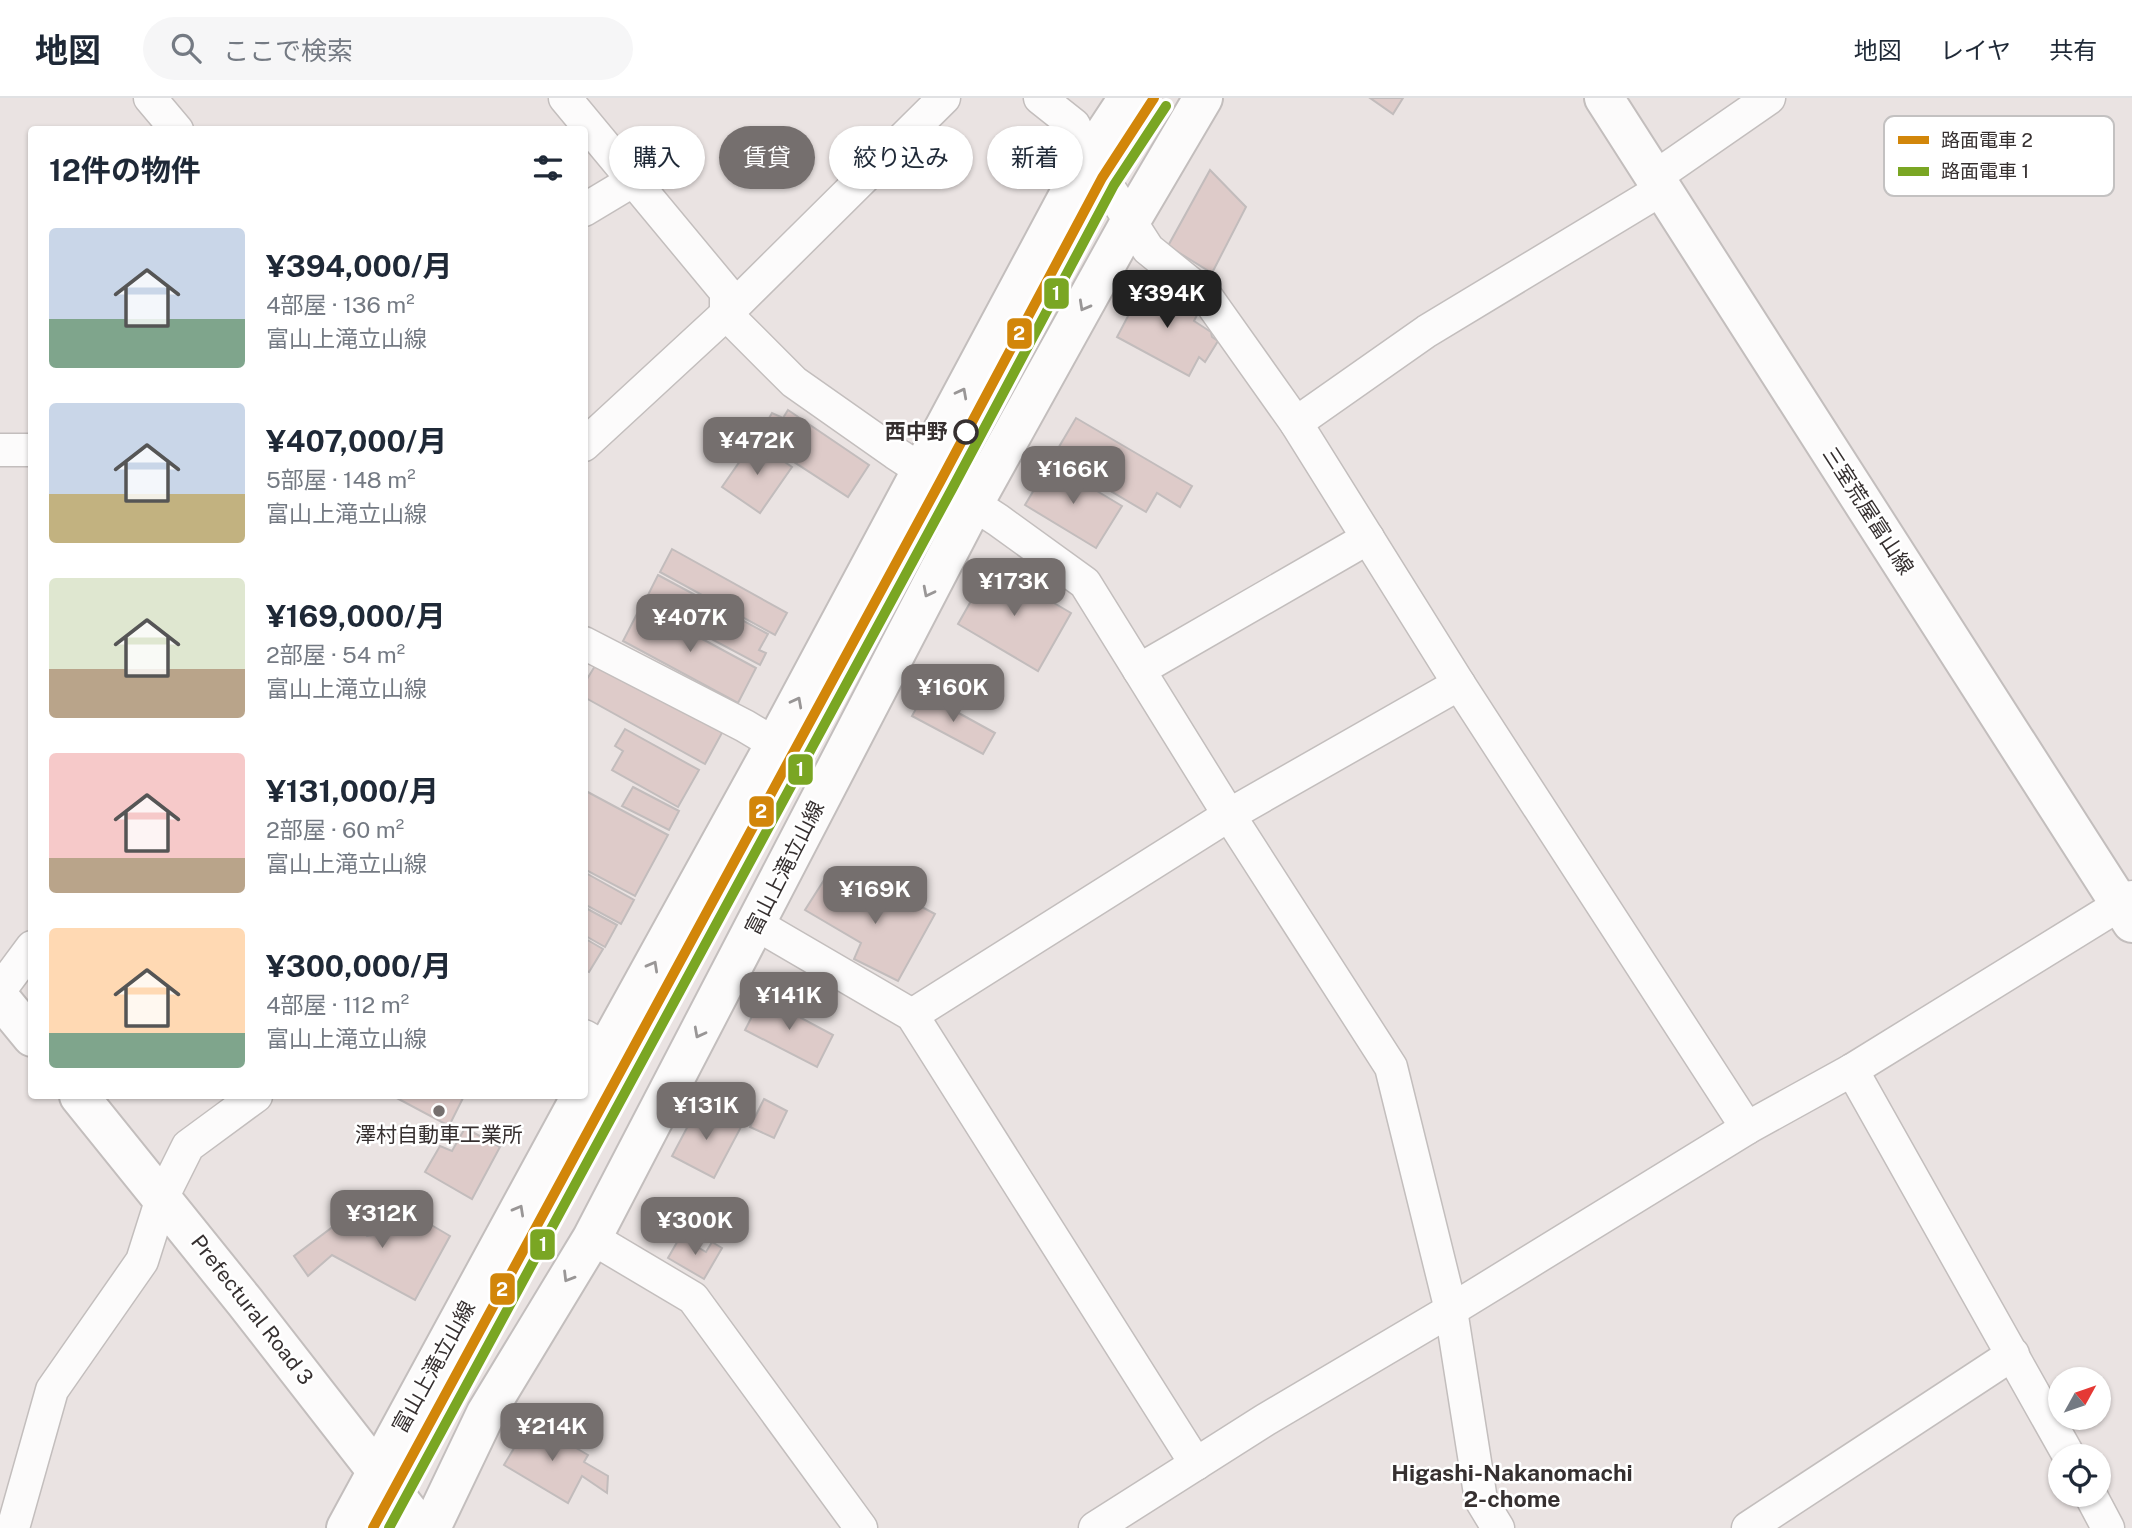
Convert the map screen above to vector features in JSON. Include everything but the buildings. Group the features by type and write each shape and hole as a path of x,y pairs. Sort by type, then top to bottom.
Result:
{"main road":[{"path":"588,1074 596,1043 775,744 1089,157 1128,98"},
{"name":"富山上滝立山線","path":"431,1528 486,1413 592,1238 973,505 1130,222 1203,98"},
{"name":"三室荒屋富山線","path":"1604,98 2128,909"},
{"path":"0,998 28,1032"},
{"name":"Prefectural Road 3","path":"81,1099 421,1528"},
{"name":"富山上滝立山線","path":"346,1528 580,1099"}],"street":[{"path":"150,98 174,126"},
{"path":"565,98 609,150"},
{"path":"588,441 726,314 944,98"},
{"path":"1040,98 1074,125 1089,157 1148,249 1206,296 1296,423 1459,684 1747,1128"},
{"path":"1296,423 1427,331 1658,183 1769,98"},
{"path":"588,208 619,189"},
{"path":"641,189 726,292 726,314 794,382 998,520 1085,583 1228,815 1391,1067 1451,1310 1481,1500 1498,1528"},
{"path":"0,450 28,450"},
{"path":"1139,670 1368,538"},
{"path":"588,645 775,744"},
{"path":"912,1015 1228,815 1459,684"},
{"path":"1095,1528 1265,1420 1451,1310 1747,1128 2128,909"},
{"path":"756,924 912,1015 1196,1464"},
{"path":"0,990 28,952"},
{"path":"1852,1070 2062,1444"},
{"path":"13,1528 52,1390 142,1261 162,1198 188,1146 252,1099"},
{"path":"592,1238 693,1298 861,1528"},
{"path":"1748,1528 2013,1354"},
{"path":"2097,1507 2108,1528"}],"tram line":[{"name":"2","path":"373,1528 1102,178 1154,98"},
{"name":"1","path":"389,1528 1114,185 1166,106"}],"place":[{"name":"西中野","path":"966,432"},
{"name":"澤村自動車工業所","path":"439,1111"}],"district":[{"name":"Higashi-Nakanomachi 2-chome","path":"1512,1486"}]}
